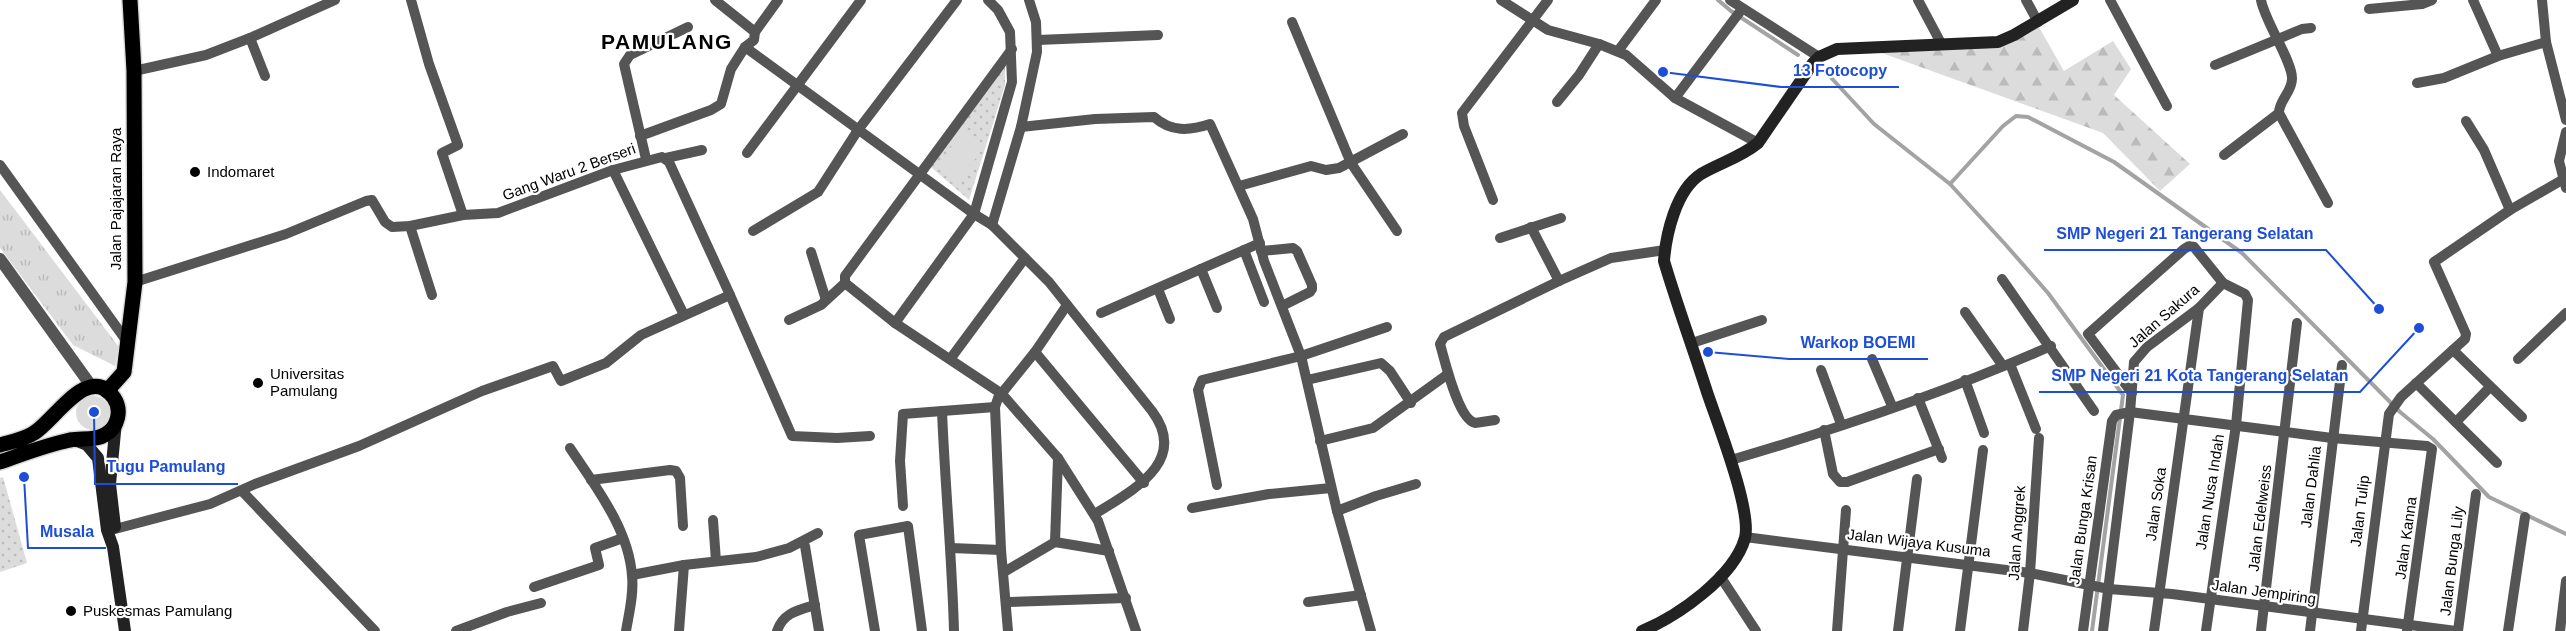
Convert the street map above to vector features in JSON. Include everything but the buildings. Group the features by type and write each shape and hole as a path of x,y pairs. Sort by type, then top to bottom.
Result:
{"main road":[{"name":"Jalan Pajajaran Raya","path":"100,389 124,372 135,282 134,71 130,0"},
{"path":"1642,631 1678,614 1698,598 1734,560 1745,537 1745,514 1731,460 1664,261 1665,250 1679,204 1689,185 1701,174 1749,150 1758,143 1819,57 1837,48 1998,42 2038,22 2073,0"},
{"path":"0,445 33,434 60,411 77,392 100,389 117,405 110,484 115,529 113,546"},
{"path":"0,462 73,439 98,438 112,429 116,422"},
{"path":"73,439 87,445 98,458 107,530 113,546 125,631"}],"street":[{"path":"134,71 187,61 250,38 335,0"},
{"path":"411,0 429,64 458,145 442,153 463,215"},
{"path":"715,0 755,32"},
{"path":"640,135 711,110 721,104 725,94 726,80 745,47 754,40 755,32 778,0"},
{"path":"747,153 861,0"},
{"path":"753,231 818,192 858,129 957,0"},
{"path":"895,323 974,214 1012,82 1010,32 998,10 988,0"},
{"path":"992,225 1021,127 1038,40 1029,0"},
{"path":"1501,0 1548,30 1599,44 1626,55 1675,98 1758,143"},
{"path":"1493,200 1464,126 1462,113 1548,0"},
{"path":"1618,51 1656,0"},
{"path":"1730,0 1739,14 1819,57"},
{"path":"1918,0 1942,45"},
{"path":"2026,0 2038,22"},
{"path":"2110,0 2167,106"},
{"path":"2261,0 2263,11 2292,71 2290,87 2280,105 2279,113 2328,203"},
{"path":"2369,9 2422,4 2432,0"},
{"path":"2473,0 2498,56"},
{"path":"2542,0 2546,42 2566,120"},
{"path":"1675,98 1739,14"},
{"path":"1292,21 1351,163 1397,231"},
{"path":"646,159 624,64 630,55 688,27"},
{"path":"2215,65 2302,29 2311,28"},
{"path":"1038,40 1158,35"},
{"path":"250,38 265,76"},
{"path":"2417,83 2444,78 2498,56 2546,42"},
{"path":"1557,102 1579,75 1599,44"},
{"path":"745,47 992,225 1050,282 1161,423 1163,448 1160,461 1144,483 1095,514"},
{"path":"789,320 826,300 845,283 845,276 1012,49"},
{"path":"2224,155 2279,113"},
{"path":"1021,127 1095,119 1154,117 1182,131 1210,124 1239,186 1301,356 1337,511 1371,631"},
{"path":"2466,121 2484,150 2510,210"},
{"path":"2497,463 2416,383 2465,339 2466,329 2434,262 2510,210 2564,184 2559,155 2566,132"},
{"path":"1239,186 1311,166 1330,169 1351,163 1403,134"},
{"name":"Gang Waru 2 Berseri","path":"135,282 286,234 372,200 389,226 410,226 463,215 498,213 646,159 666,158 702,150"},
{"path":"666,158 730,294 792,436 837,438 870,436"},
{"path":"0,165 129,344"},
{"path":"613,170 684,315"},
{"path":"1500,237 1561,218"},
{"path":"410,226 432,295"},
{"path":"1531,227 1559,281"},
{"path":"2132,393 2088,334 2091,329 2189,246 2194,247 2223,283"},
{"path":"1101,313 1245,250 1261,247 1293,248 1297,251 1312,285 1310,292 1282,306"},
{"path":"1245,250 1264,302"},
{"path":"1495,420 1469,422 1448,374 1440,344 1444,337 1559,281 1619,256 1665,250"},
{"path":"811,252 826,300"},
{"path":"951,358 1025,258"},
{"path":"0,259 100,389"},
{"path":"1201,269 1217,308"},
{"path":"2002,279 2051,346 2094,411"},
{"path":"845,283 895,323 1002,394 1058,458 1095,514 1110,551 1136,631"},
{"name":"Jalan Sakura","path":"2109,589 2134,362 2147,347 2199,308 2223,283"},
{"name":"Jalan Nusa Indah","path":"2206,631 2236,425 2248,300 2246,294 2223,283"},
{"path":"1158,289 1170,319"},
{"path":"115,529 210,504 255,484 359,446 482,391 553,366 561,381 606,363 641,336 730,294"},
{"path":"1008,631 1001,550 995,407 1066,305"},
{"name":"Jalan Soka","path":"2154,631 2199,308"},
{"path":"1965,312 2006,365"},
{"path":"2518,359 2566,313"},
{"path":"1692,343 1762,320"},
{"name":"Jalan Edelweiss","path":"2261,631 2297,323"},
{"path":"1217,485 1199,384 1202,380 1301,356 1387,327"},
{"path":"1731,460 1918,398 2051,346"},
{"path":"2453,350 2522,417"},
{"path":"1035,352 1144,483"},
{"path":"1872,359 1892,406"},
{"path":"1307,380 1381,363 1390,371 1411,403"},
{"name":"Jalan Anggrek","path":"2006,365 2037,433 2030,573 2023,631"},
{"name":"Jalan Dahlia","path":"2310,631 2342,365"},
{"path":"1821,370 1842,424"},
{"path":"1320,441 1373,428 1411,403 1448,374"},
{"path":"1965,380 1983,434"},
{"name":"Jalan Tulip","path":"2361,631 2384,442 2392,406 2416,383"},
{"path":"2456,422 2490,387"},
{"path":"1824,430 1833,474 1840,482 1847,482 1941,453 1918,398"},
{"path":"903,506 900,461 903,414 995,407"},
{"path":"942,411 954,631"},
{"path":"2130,412 2332,438 2384,442"},
{"name":"Jalan Bunga Krisan","path":"2083,631 2112,421 2116,415 2130,412"},
{"name":"Jalan Kanna","path":"2384,442 2432,448 2408,629"},
{"path":"570,448 609,510 623,538 632,575 626,631"},
{"path":"1960,631 1983,450"},
{"path":"1055,542 1058,458"},
{"path":"591,480 676,471 679,474 683,526"},
{"path":"1898,631 1917,479"},
{"path":"1337,511 1416,484"},
{"path":"1192,508 1269,495 1332,488"},
{"path":"242,491 375,631"},
{"name":"Jalan Bunga Lily","path":"2457,631 2476,494"},
{"path":"1837,631 1846,510"},
{"path":"2508,631 2525,517"},
{"path":"713,520 716,561"},
{"path":"875,631 859,535 908,526 922,631"},
{"path":"632,575 684,565 756,556 789,548 818,533"},
{"name":"Jalan Wijaya Kusuma","path":"1745,537 1968,564 2030,573 2109,589"},
{"path":"534,587 599,565 595,548 623,538"},
{"path":"1004,572 1055,542 1110,551"},
{"path":"805,546 819,631"},
{"path":"951,548 1001,550"},
{"path":"679,631 684,565"},
{"path":"1720,576 1756,631"},
{"path":"2560,631 2566,581"},
{"path":"2103,631 2109,589"},
{"name":"Jalan Jempiring","path":"2109,589 2362,619 2408,629 2457,631"},
{"path":"1308,602 1361,596"},
{"path":"1007,602 1126,598"},
{"path":"456,631 498,615 541,603"},
{"path":"777,631 782,621 792,612 815,605"}],"green space":[{"path":"2036,22 2064,71 2113,41 2131,69 2114,95 2190,164 2160,191 2103,133 1868,48 1994,45"},
{"path":"1005,61 1005,85 969,200 931,167"},
{"path":"963,130 985,145 959,182 937,167"},
{"path":"0,190 119,347 115,366 73,345 0,248"},
{"path":"93,396 105,401 110,413 105,425 93,430 81,425 76,413 81,401"},
{"path":"3,477 27,563 0,572 0,478"}],"waterway":[{"path":"1718,0 1798,55"},
{"path":"1824,70 1874,124 1950,184 2048,293 2123,395 2092,631"},
{"path":"1950,184 2003,126 2016,116 2028,117 2114,162 2242,253 2400,412 2433,439 2489,497 2566,534"}],"place":[{"name":"13 Fotocopy","path":"1663,72"},
{"name":"Indomaret","path":"195,172"},
{"name":"SMP Negeri 21 Tangerang Selatan","path":"2379,309"},
{"name":"SMP Negeri 21 Kota Tangerang Selatan","path":"2419,328"},
{"name":"Warkop BOEMI","path":"1708,352"},
{"name":"Universitas Pamulang","path":"258,383"},
{"name":"Tugu Pamulang","path":"94,412"},
{"name":"Musala","path":"24,477"},
{"name":"Puskesmas Pamulang","path":"71,611"}],"district":[{"name":"PAMULANG","path":"667,42"}]}
